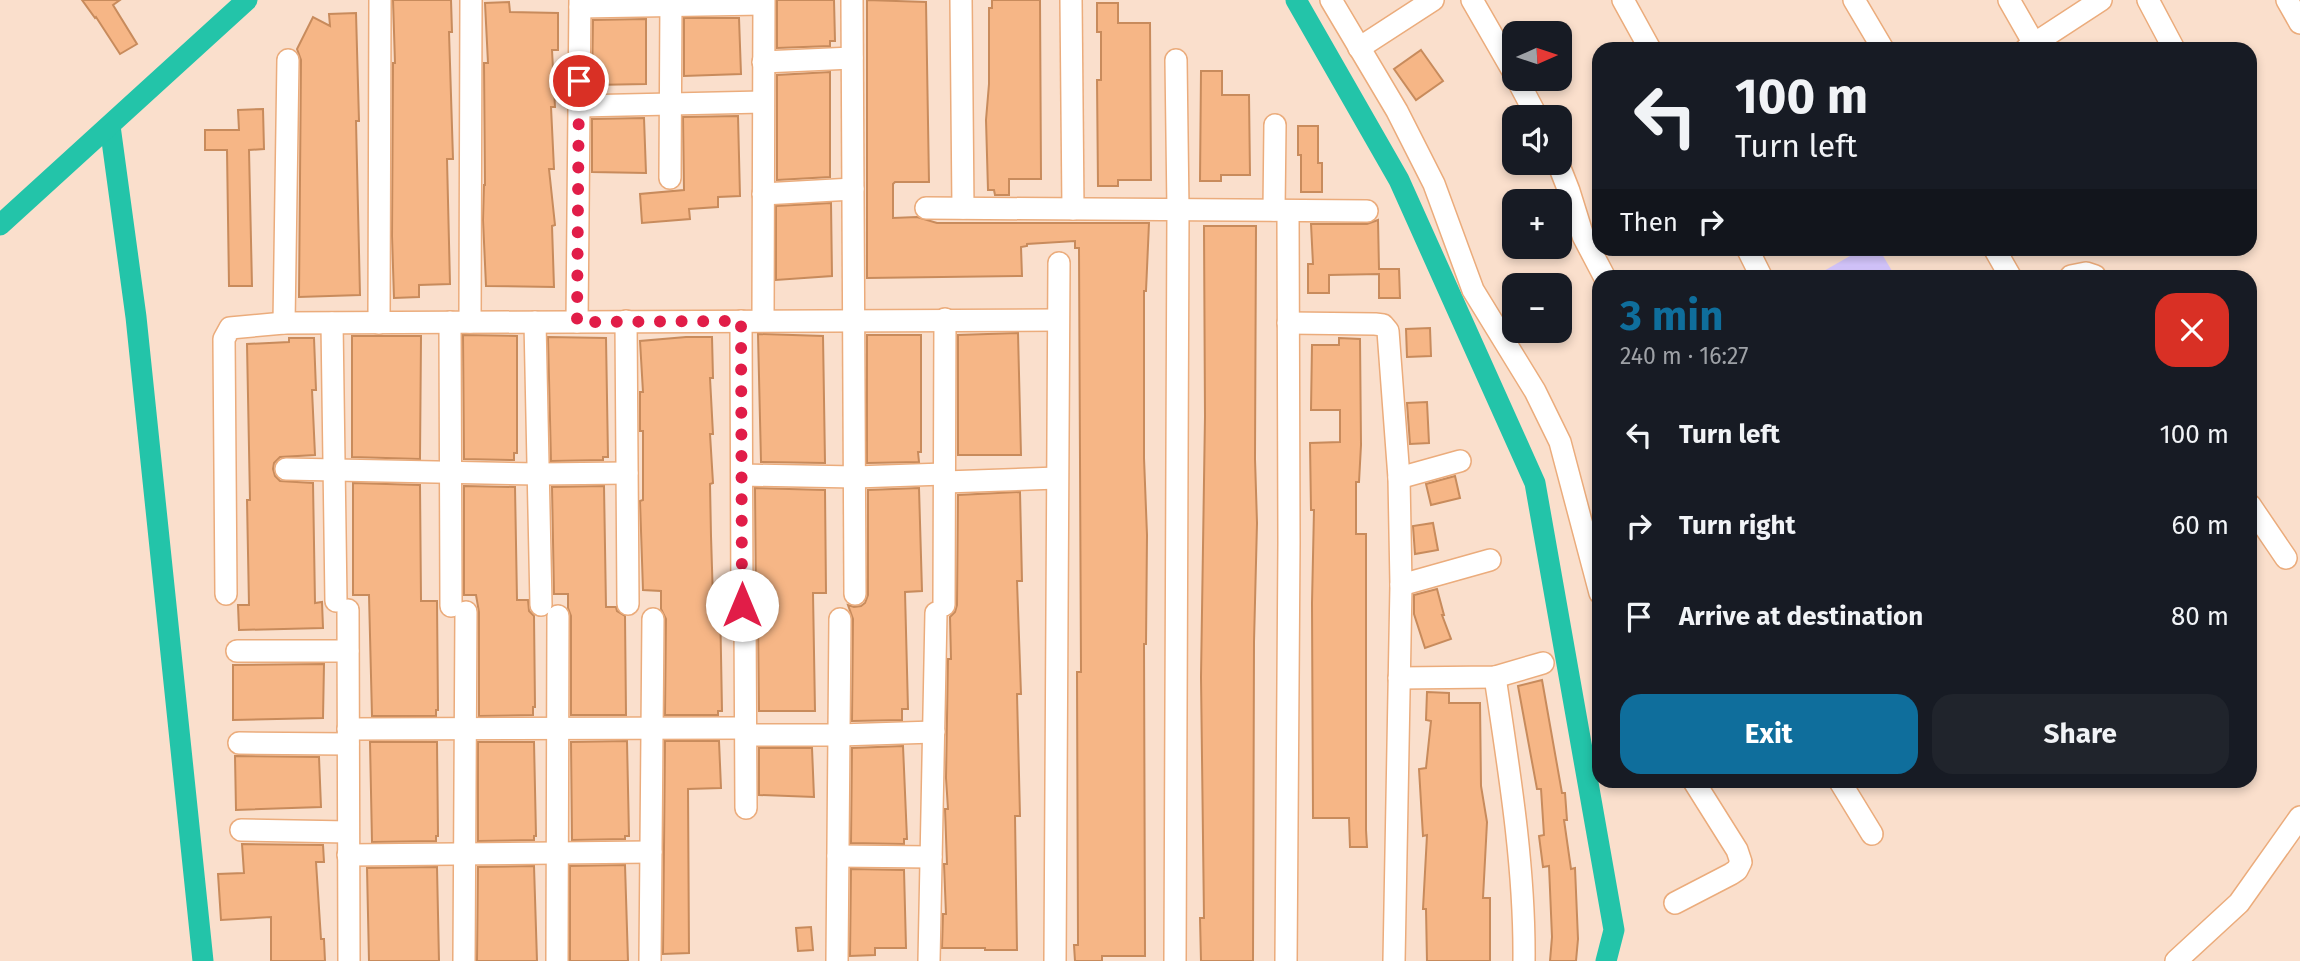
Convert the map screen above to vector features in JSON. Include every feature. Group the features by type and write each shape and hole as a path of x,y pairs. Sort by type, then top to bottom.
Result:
{"street":[{"path":"379,323 380,0"},
{"path":"464,961 466,728 449,472 460,322 471,0"},
{"path":"852,0 855,594"},
{"path":"961,0 963,208"},
{"path":"1071,0 1073,209"},
{"path":"1331,0 1397,111 1434,184 1474,290 1535,391 1560,442 1573,489 1590,521"},
{"path":"1359,48 1433,0"},
{"path":"1472,0 1502,52"},
{"path":"1623,0 1646,42"},
{"path":"1854,0 1879,42"},
{"path":"2009,0 2030,42"},
{"path":"2040,42 2101,0"},
{"path":"2148,0 2171,42"},
{"path":"2287,0 2300,23"},
{"path":"577,322 580,3 764,2 763,320"},
{"path":"670,178 671,3"},
{"path":"763,62 852,58"},
{"path":"284,323 288,60"},
{"path":"1175,961 1178,210 1176,60"},
{"path":"579,106 763,102"},
{"path":"1275,125 1288,323 1286,961"},
{"path":"1563,175 1583,236 1592,253"},
{"path":"763,194 853,189"},
{"path":"926,208 1367,211"},
{"path":"1055,961 1059,263"},
{"path":"929,961 934,732 944,478 945,319"},
{"path":"226,594 224,339 230,328 284,323 1058,320"},
{"path":"535,321 538,474 558,729 557,961"},
{"path":"626,321 628,604"},
{"path":"741,321 746,808"},
{"path":"332,323 334,469 342,606 348,651 349,961"},
{"path":"1288,323 1375,324 1382,325 1388,331 1399,478 1401,586 1394,961"},
{"path":"1399,478 1460,461"},
{"path":"286,469 627,473"},
{"path":"742,475 1057,478"},
{"path":"2257,515 2286,558"},
{"path":"1401,586 1490,560"},
{"path":"650,961 653,619"},
{"path":"837,961 840,619"},
{"path":"237,651 348,651"},
{"path":"1399,678 1495,677 1543,663"},
{"path":"1495,677 1510,779 1523,903 1524,961"},
{"path":"239,743 466,728 839,736 934,732"},
{"path":"1675,903 1731,874 1741,862 1737,850 1698,788"},
{"path":"1844,788 1872,834"},
{"path":"2176,961 2239,903 2300,817"},
{"path":"241,830 348,832"},
{"path":"348,855 465,856 651,852"},
{"path":"838,856 931,857"}],"shaded area":[{"path":"1850,256 1883,256 1891,270 1826,270"}],"building":[{"path":"82,0 120,0 113,5 137,44 120,54"},
{"path":"393,0 451,0 452,32 449,32 453,159 447,159 450,284 419,285 419,297 394,298"},
{"path":"777,0 834,0 835,41 830,41 830,46 777,48"},
{"path":"867,0 926,2 929,182 893,184 893,218 917,217 937,223 1149,223 1144,291 1147,535 1144,644 1145,956 1102,956 1102,961 1075,961 1074,945 1078,945 1077,672 1081,672 1079,248 1075,248 1075,241 1027,244 1021,247 1022,276 867,278"},
{"path":"992,0 1040,0 1041,179 1009,179 1009,195 995,195 994,190 988,190 986,120 989,8 992,8"},
{"path":"509,2 510,12 558,13 558,50 552,50 554,169 549,169 555,225 552,226 554,287 486,286 483,220 484,63 488,63 485,3"},
{"path":"1097,3 1118,3 1118,23 1150,23 1151,180 1118,180 1118,186 1098,186 1097,80 1101,80 1101,32 1097,32"},
{"path":"356,13 360,295 299,297 301,60 297,49 313,17 330,26 329,14"},
{"path":"684,18 739,18 741,74 684,76"},
{"path":"646,19 646,84 592,85 593,20"},
{"path":"1421,50 1443,81 1416,100 1394,69"},
{"path":"1201,71 1222,71 1222,95 1249,95 1250,175 1221,175 1221,181 1200,181"},
{"path":"830,72 830,177 777,180 777,75"},
{"path":"263,109 264,149 249,150 252,286 229,286 227,150 205,150 205,130 239,130 238,110"},
{"path":"738,116 740,196 718,197 718,207 689,209 690,219 642,223 640,194 684,190 683,117"},
{"path":"644,118 646,173 592,172 592,119"},
{"path":"1298,126 1318,126 1318,163 1322,163 1322,192 1301,192"},
{"path":"831,203 832,276 776,280 776,206"},
{"path":"1378,220 1379,269 1399,269 1400,298 1379,298 1379,274 1329,275 1329,293 1308,293 1308,264 1313,264 1311,224 1367,224"},
{"path":"1204,226 1256,226 1257,523 1253,961 1201,961 1200,918 1204,918 1201,677 1205,416"},
{"path":"1430,328 1431,356 1407,357 1406,329"},
{"path":"1018,333 1021,455 958,455 958,335"},
{"path":"758,334 823,336 825,463 761,462"},
{"path":"463,335 517,336 517,453 514,453 514,460 464,459"},
{"path":"867,335 921,335 919,462 867,463"},
{"path":"352,336 421,336 420,459 352,457"},
{"path":"548,337 606,338 608,457 603,457 603,460 551,461"},
{"path":"712,337 713,378 710,378 713,434 710,434 713,483 710,484 713,600 720,600 722,711 718,711 718,715 665,715 666,619 661,609 661,591 643,590 640,501 643,500 643,431 640,431 640,392 643,392 640,341"},
{"path":"289,338 314,338 316,390 312,390 315,455 280,457 274,463 273,469 280,481 313,483 315,603 322,602 323,628 239,630 238,605 249,605 247,344 289,342"},
{"path":"1339,338 1360,339 1361,445 1359,482 1356,482 1356,534 1366,534 1367,847 1350,847 1349,818 1313,818 1314,510 1311,510 1310,443 1340,442 1340,410 1311,410 1312,345 1339,345"},
{"path":"1427,402 1429,443 1410,444 1407,403"},
{"path":"1455,476 1460,498 1431,505 1426,484"},
{"path":"353,483 420,485 421,601 437,601 436,716 372,716 369,595 353,595"},
{"path":"464,486 515,487 517,600 528,600 529,611 534,616 533,715 479,716 479,612 476,595 464,595"},
{"path":"604,486 606,607 616,607 617,611 625,616 626,715 571,715 571,616 568,594 554,594 552,487"},
{"path":"755,488 825,490 826,593 813,593 815,711 759,711 758,618 754,609"},
{"path":"919,488 922,591 905,592 908,709 902,709 902,720 852,721 853,619 848,605 861,606 868,595 868,490"},
{"path":"1020,492 1022,581 1017,581 1021,694 1017,694 1020,816 1015,816 1017,950 942,948 943,914 946,914 944,864 947,864 945,809 948,809 948,659 951,659 950,617 957,605 958,495"},
{"path":"1433,523 1438,550 1415,554 1413,526"},
{"path":"1437,589 1442,615 1451,639 1425,648 1414,614 1414,595"},
{"path":"324,664 323,718 233,720 233,665"},
{"path":"1542,680 1562,793 1565,793 1567,820 1564,820 1571,869 1575,868 1578,939 1576,961 1550,961 1552,937 1549,866 1543,867 1539,836 1544,835 1541,789 1537,789 1518,686"},
{"path":"1427,692 1449,693 1449,703 1480,703 1481,786 1487,822 1483,898 1490,898 1490,961 1427,961 1426,909 1423,909 1427,835 1423,836 1419,769 1426,768 1431,721 1426,720"},
{"path":"627,741 629,836 625,836 625,839 572,840 571,742"},
{"path":"665,741 719,741 721,788 688,789 689,953 663,954"},
{"path":"370,742 437,742 436,841 372,842"},
{"path":"478,742 534,742 534,840 478,841"},
{"path":"903,746 907,839 904,839 904,844 851,843 852,748"},
{"path":"759,748 812,748 814,797 759,795"},
{"path":"235,756 319,757 321,807 236,810"},
{"path":"242,844 323,845 324,862 316,862 325,961 271,961 271,917 221,920 218,874 244,873"},
{"path":"625,865 628,961 570,961 570,866"},
{"path":"534,866 537,961 477,961 478,867"},
{"path":"437,867 439,961 369,961 367,868"},
{"path":"851,869 904,870 906,948 875,948 875,955 850,956"},
{"path":"811,927 813,950 798,951 796,928"}],"waterway":[{"path":"0,225 247,0"},
{"path":"1296,0 1399,180 1535,483 1614,930 1606,961"},
{"path":"110,126 136,317 203,961"}],"route":[{"path":"579,81 577,322 741,321 742,605"}]}
